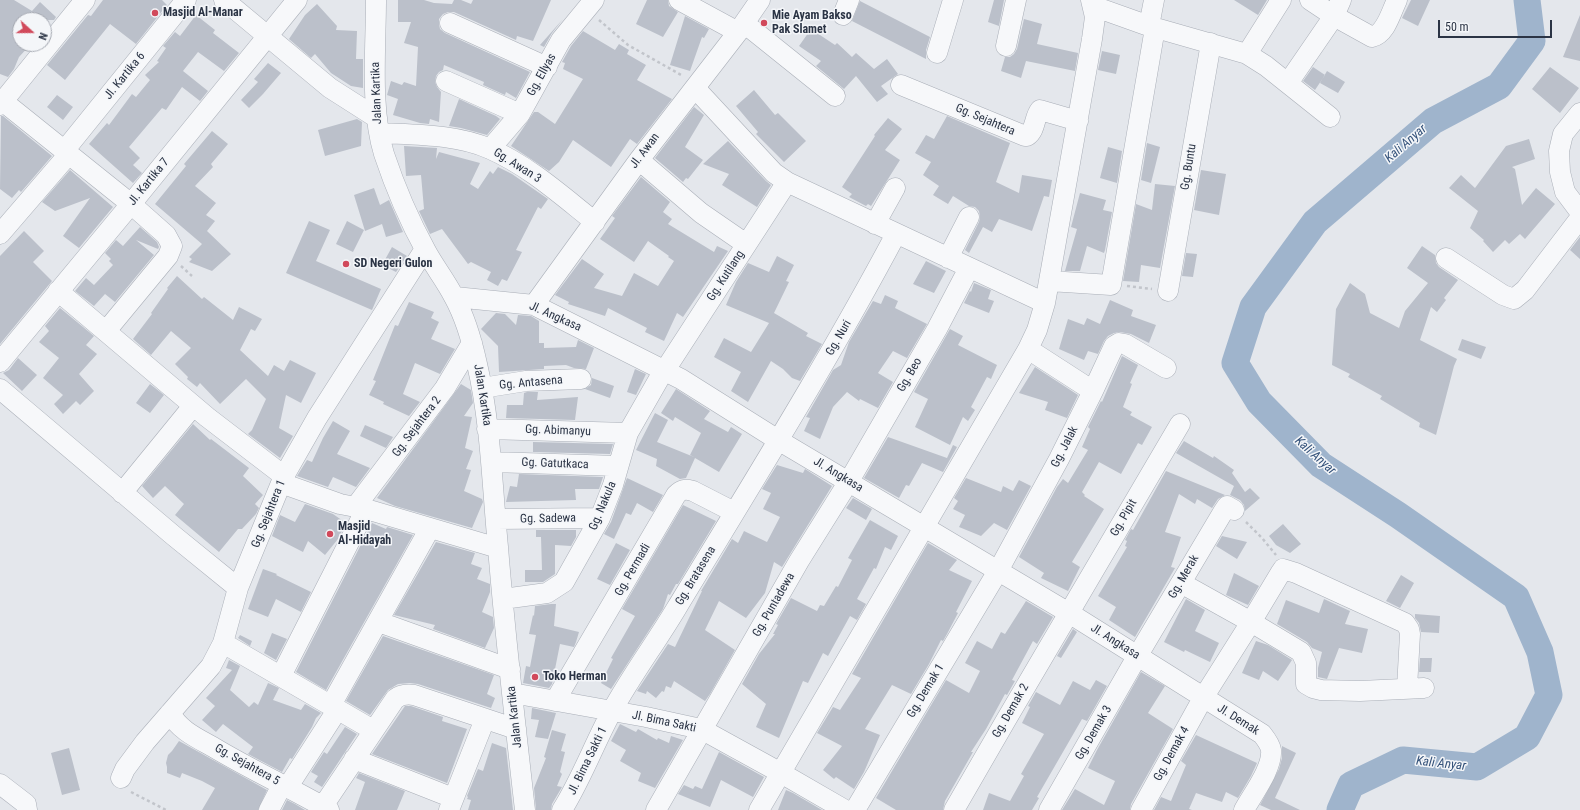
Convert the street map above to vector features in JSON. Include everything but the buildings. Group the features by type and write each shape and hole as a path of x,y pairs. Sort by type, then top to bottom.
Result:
{"street":[{"path":"85,0 1,102 131,204 166,235 171,242 172,249 168,256 106,331"},
{"name":"Jl. Kartika 6","path":"0,234 66,153 186,0"},
{"path":"224,0 330,88 378,125"},
{"name":"Jl. Kartika 7","path":"0,362 297,0"},
{"name":"Jalan Kartika","path":"376,0 376,88 378,125 384,155 393,180 425,249 454,297 472,343 482,388 492,462 498,548 525,810"},
{"path":"679,0 741,27 835,96"},
{"name":"Jl. Awan","path":"534,306 638,160 695,88 760,0"},
{"path":"937,53 953,0"},
{"path":"1006,46 1016,0"},
{"path":"1049,281 1112,284 1152,27 1154,0"},
{"path":"1247,54 1281,0"},
{"path":"1310,0 1338,8 1366,34 1372,37 1376,37 1382,31 1397,0"},
{"path":"1092,3 1152,27 1247,54 1266,66 1330,116"},
{"path":"759,810 923,526 953,479 1028,349 1037,330 1045,303 1095,22 1092,3"},
{"name":"Gg. Ellyas","path":"490,149 520,114 561,40 591,4"},
{"path":"1288,84 1338,8"},
{"path":"450,23 547,67"},
{"name":"Gg. Buntu","path":"1168,291 1211,43"},
{"path":"446,81 520,114"},
{"name":"Gg. Sejahtera","path":"902,85 1025,136 1030,135 1040,110 1078,121"},
{"path":"695,88 769,168 787,182 1045,303"},
{"path":"1580,113 1563,134 1559,151 1560,172 1565,192 1580,212"},
{"name":"Gg. Awan 3","path":"378,125 457,140 490,149 528,171 595,222"},
{"path":"638,160 701,213 746,244"},
{"name":"Gg. Kutilang","path":"664,370 787,182"},
{"path":"875,224 895,188"},
{"path":"948,258 969,217"},
{"path":"1446,258 1503,295 1514,299 1525,290 1580,218"},
{"name":"Gg. Nuri","path":"778,440 864,294 896,234"},
{"name":"Gg. Sejahtera 1","path":"122,778 125,769 132,758 211,666 223,643 238,588 283,479 317,418 425,249"},
{"name":"Gg. Beo","path":"848,481 969,268"},
{"path":"58,291 193,406 283,479 334,502 361,508 498,548"},
{"name":"Jl. Angkasa","path":"454,297 534,306 664,370 702,391 778,440 1069,613 1138,655 1203,698"},
{"name":"Gg. Sejahtera 2","path":"281,676 361,508 446,388 472,343"},
{"name":"Gg. Jalak","path":"998,571 1059,459 1114,346 1119,343 1125,344 1166,368"},
{"path":"1028,349 1093,391"},
{"name":"Gg. Nakula","path":"503,599 547,593 557,588 564,582 600,518 608,500 628,433 664,370"},
{"name":"Gg. Antasena","path":"482,388 526,381 580,379"},
{"path":"0,389 122,493 238,588"},
{"path":"122,493 193,406"},
{"name":"Gg. Pipit","path":"1069,613 1180,424"},
{"name":"Gg. Abimanyu","path":"488,429 628,433"},
{"name":"Gg. Bratasena","path":"612,712 663,631 778,440"},
{"name":"Gg. Gatutkaca","path":"492,462 618,466"},
{"name":"Gg. Puntadewa","path":"656,810 701,729 799,561 848,481"},
{"name":"Gg. Permadi","path":"556,701 676,495 681,490 686,489 693,491 734,512"},
{"name":"Gg. Merak","path":"1138,655 1222,512 1228,506 1234,510"},
{"name":"Gg. Sadewa","path":"496,519 600,518"},
{"path":"269,810 333,710 430,528"},
{"path":"1181,583 1301,652 1306,663 1306,684 1313,688 1321,690 1360,691 1415,688 1410,634 1405,623 1296,573 1284,569"},
{"name":"Gg. Demak 4","path":"1141,810 1203,698 1284,569"},
{"name":"Gg. Demak 1","path":"855,810 998,571"},
{"name":"Gg. Demak 2","path":"954,810 1069,613"},
{"path":"379,622 510,669"},
{"path":"223,643 281,676 333,710 374,730"},
{"name":"Gg. Demak 3","path":"1050,810 1138,655"},
{"name":"Jl. Bima Sakti","path":"512,693 701,729 845,810"},
{"path":"326,808 354,759 395,699 399,696 407,694 423,698 516,729"},
{"name":"Jl. Demak","path":"1203,698 1262,734 1271,749 1268,768 1244,810"},
{"name":"Jl. Bima Sakti 1","path":"562,810 580,779 612,712"},
{"name":"Gg. Sejahtera 5","path":"170,713 175,722 185,730 326,808"},
{"path":"354,759 451,804 485,719"},
{"path":"0,784 26,804 28,810"}],"path":[{"path":"591,4 628,45 683,76 695,88"},
{"path":"1112,284 1168,291"},
{"path":"1234,510 1262,538 1284,569"},
{"path":"122,778 123,785 129,790 166,810"}],"waterway":[{"name":"Kali Anyar","path":"1340,810 1351,785 1403,760 1477,767 1527,737 1549,695 1540,652 1516,597 1398,515 1321,465 1259,402 1235,363 1253,307 1315,222 1433,121 1499,86 1532,41 1527,0"}],"place":[{"name":"Masjid Al-Manar","path":"155,13"},
{"name":"Mie Ayam Bakso Pak Slamet","path":"764,23"},
{"name":"SD Negeri Gulon","path":"346,264"},
{"name":"Masjid Al-Hidayah","path":"330,534"},
{"name":"Toko Herman","path":"535,677"}]}
